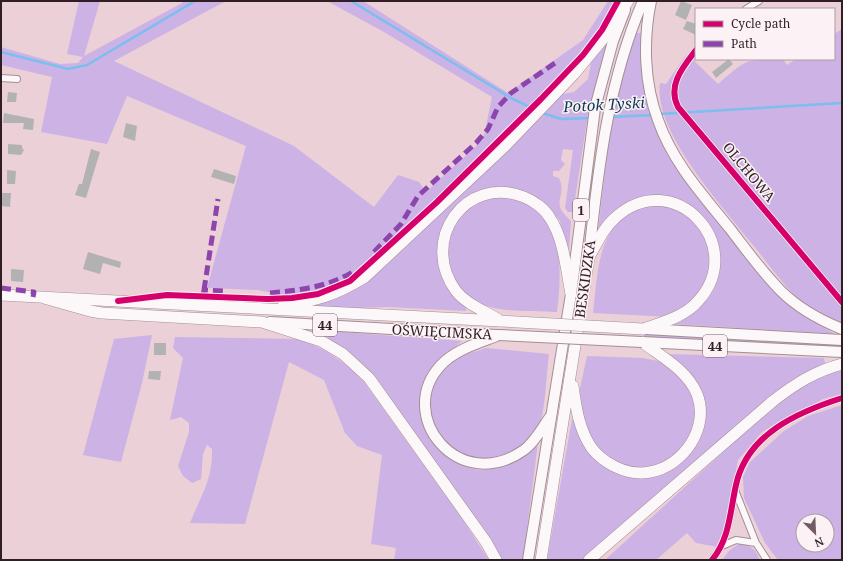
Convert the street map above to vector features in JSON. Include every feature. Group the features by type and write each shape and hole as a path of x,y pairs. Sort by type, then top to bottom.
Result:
{"highway":[{"path":"265,310 321,299 342,291 365,277 500,151 530,120 587,59 629,1"},
{"path":"501,321 467,301 456,291 449,278 444,263 444,238 452,218 477,197 497,192 512,193 533,201 550,216 559,234 571,294"},
{"path":"589,257 615,217 624,210 640,202 656,200 672,202 688,211 703,223 714,248 715,263 713,276 707,288 699,301 685,313 673,319 643,328"},
{"name":"BESKIDZKA","path":"541,560 589,257"},
{"name":"OŚWIĘCIMSKA","path":"1,295 265,310 643,328"},
{"name":"OŚWIĘCIMSKA","path":"44,298 102,313 262,322"},
{"path":"262,322 321,341 343,354 360,368 486,542 496,560"},
{"path":"571,375 578,419 592,449 600,458 617,468 633,472 650,472 664,468 679,458 689,447 696,434 701,417 700,406 697,393 682,371 642,342"},
{"path":"589,560 665,493 779,397 800,381 813,374 842,364"}],"main road":[{"name":"BESKIDZKA","path":"528,560 571,294 595,108 613,41 629,1"},
{"name":"BESKIDZKA","path":"589,257 605,128 609,108 626,45 643,1"},
{"path":"651,1 646,33 646,55 651,96 658,119 669,146 683,170 781,291 804,309 825,322 842,329"},
{"name":"OŚWIĘCIMSKA","path":"262,322 842,352"},
{"name":"OŚWIĘCIMSKA","path":"643,328 842,340"},
{"path":"500,335 448,358 439,367 428,385 426,399 427,418 430,430 436,439 461,459 480,464 492,464 503,461 525,449 551,415"}],"street":[{"path":"748,8 759,1"},
{"name":"OLCHOWA","path":"695,51 678,75 675,83 674,96 678,107 842,302"},
{"path":"1,78 17,79"},
{"path":"712,560 722,546 728,532 740,468 752,451 783,422 812,407 842,398"},
{"path":"735,490 756,543 767,560"},
{"path":"722,546 736,540 756,543"}],"shaded area":[{"path":"79,1 100,1 84,56 182,3 182,1 226,1 114,61 294,146 374,207 398,175 419,182 426,192 483,140 492,97 384,32 327,1 363,1 508,93 583,40 608,1 617,1 601,29 561,75 503,137 434,202 398,243 363,274 339,288 305,299 258,290 207,288 246,146 127,96 107,144 41,132 52,77 1,65 1,47 60,64 78,63 83,57 67,54"},
{"path":"842,29 842,325 812,309 796,297 779,278 709,190 679,146 668,124 661,103 660,83 666,84 687,54 718,84 741,65 753,60 784,60 787,65 794,60 835,60 835,33"},
{"path":"636,33 643,33 642,72 675,165 808,318 835,334 674,324 705,302 716,285 719,269 719,251 714,234 705,221 688,205 635,200 598,232 608,143 623,70"},
{"path":"608,41 588,114 573,212 568,212 565,208 573,150 563,149 561,160 565,164 559,171 553,171 553,176 559,178 561,185 559,204 564,214 571,221 569,248 566,248 560,221 548,207 505,188 451,213 443,226 439,240 439,257 466,305 466,311 387,307 333,309 302,307 349,291 559,95 574,92 588,79 591,63 604,43"},
{"path":"498,196 519,200 531,205 542,214 550,225 558,253 559,284 557,312 512,310 490,307 471,299 456,283 451,272 448,249 449,237 453,226 458,217 467,209"},
{"path":"648,204 667,204 703,228 713,262 698,297 670,317 593,313 600,259 609,234 616,223 628,212"},
{"path":"329,331 462,341 437,364 424,385 421,403 427,433 430,440 443,453 460,464 478,470 493,469 508,464 538,443 523,560 502,560 377,379 355,357 328,340"},
{"path":"643,334 842,344 842,348 642,338"},
{"path":"152,335 142,383 121,462 83,455 114,339"},
{"path":"175,337 301,339 320,348 342,362 364,382 461,517 489,560 394,560 396,548 371,544 382,455 357,446 345,433 324,380 289,362 245,524 190,523 211,470 212,449 207,445 203,454 201,479 192,483 183,476 178,466 189,432 189,423 181,417 170,420 183,358 173,348"},
{"path":"486,348 549,354 542,417 534,432 527,441 510,454 489,460 478,460 462,456 443,440 434,427 429,406 433,386 444,368 458,357"},
{"path":"665,354 824,358 825,363 792,382 709,451 583,560 547,560 572,419 583,445 601,465 620,474 640,476 663,473 705,415"},
{"path":"587,356 643,358 658,361 674,370 687,384 695,397 697,415 692,435 684,448 663,464 648,470 625,468 597,451 583,423 579,393"},
{"path":"842,368 842,394 823,399 762,432 738,460 725,532 718,547 696,543 687,533 656,560 605,560 794,389 817,376"},
{"path":"842,405 842,560 778,560 765,543 744,498 743,477 750,462 784,431 808,416"},
{"path":"739,544 752,548 760,560 722,560 730,550"}],"building":[{"path":"681,1 692,5 686,20 675,15"},
{"path":"687,21 695,24 695,35 683,29"},
{"path":"728,60 730,60 733,64 716,78 712,72"},
{"path":"8,92 17,93 16,102 7,102"},
{"path":"4,113 34,119 33,130 23,129 24,123 3,123"},
{"path":"126,123 137,126 135,141 123,137"},
{"path":"8,144 22,145 24,150 21,155 8,154"},
{"path":"91,149 100,152 86,198 75,195 79,184 82,184"},
{"path":"214,169 236,176 234,184 211,177"},
{"path":"7,170 16,171 15,184 7,184"},
{"path":"1,193 11,193 10,207 1,206"},
{"path":"88,252 121,262 120,268 103,263 100,274 83,269"},
{"path":"11,269 24,270 23,282 11,281"},
{"path":"154,343 166,343 166,355 154,355"},
{"path":"149,371 161,371 160,380 148,379"}],"waterway":[{"name":"Potok Tyski","path":"1,52 68,69 87,65 195,1"},
{"name":"Potok Tyski","path":"351,1 511,98 536,110"},
{"name":"Potok Tyski","path":"659,114 842,103"},
{"name":"Potok Tyski","path":"542,113 561,119 592,118"},
{"name":"Potok Tyski","path":"611,117 654,115"}],"marked path":[{"path":"374,252 401,224 418,196 476,143 488,129 498,107 511,93 558,61"},
{"path":"204,290 218,199"},
{"path":"270,293 314,287 346,276 356,270"},
{"path":"1,288 34,292 33,297"},
{"path":"203,296 204,290 224,291"}],"cycle path":[{"path":"118,301 167,295 268,299 292,298 318,294 350,281 437,202 541,99 583,55 602,30 618,1"},
{"path":"695,51 686,63 675,84 675,99 678,107 842,302"},
{"path":"712,560 718,552 726,533 736,485 742,467 751,452 763,439 792,418 808,410 842,398"}]}
